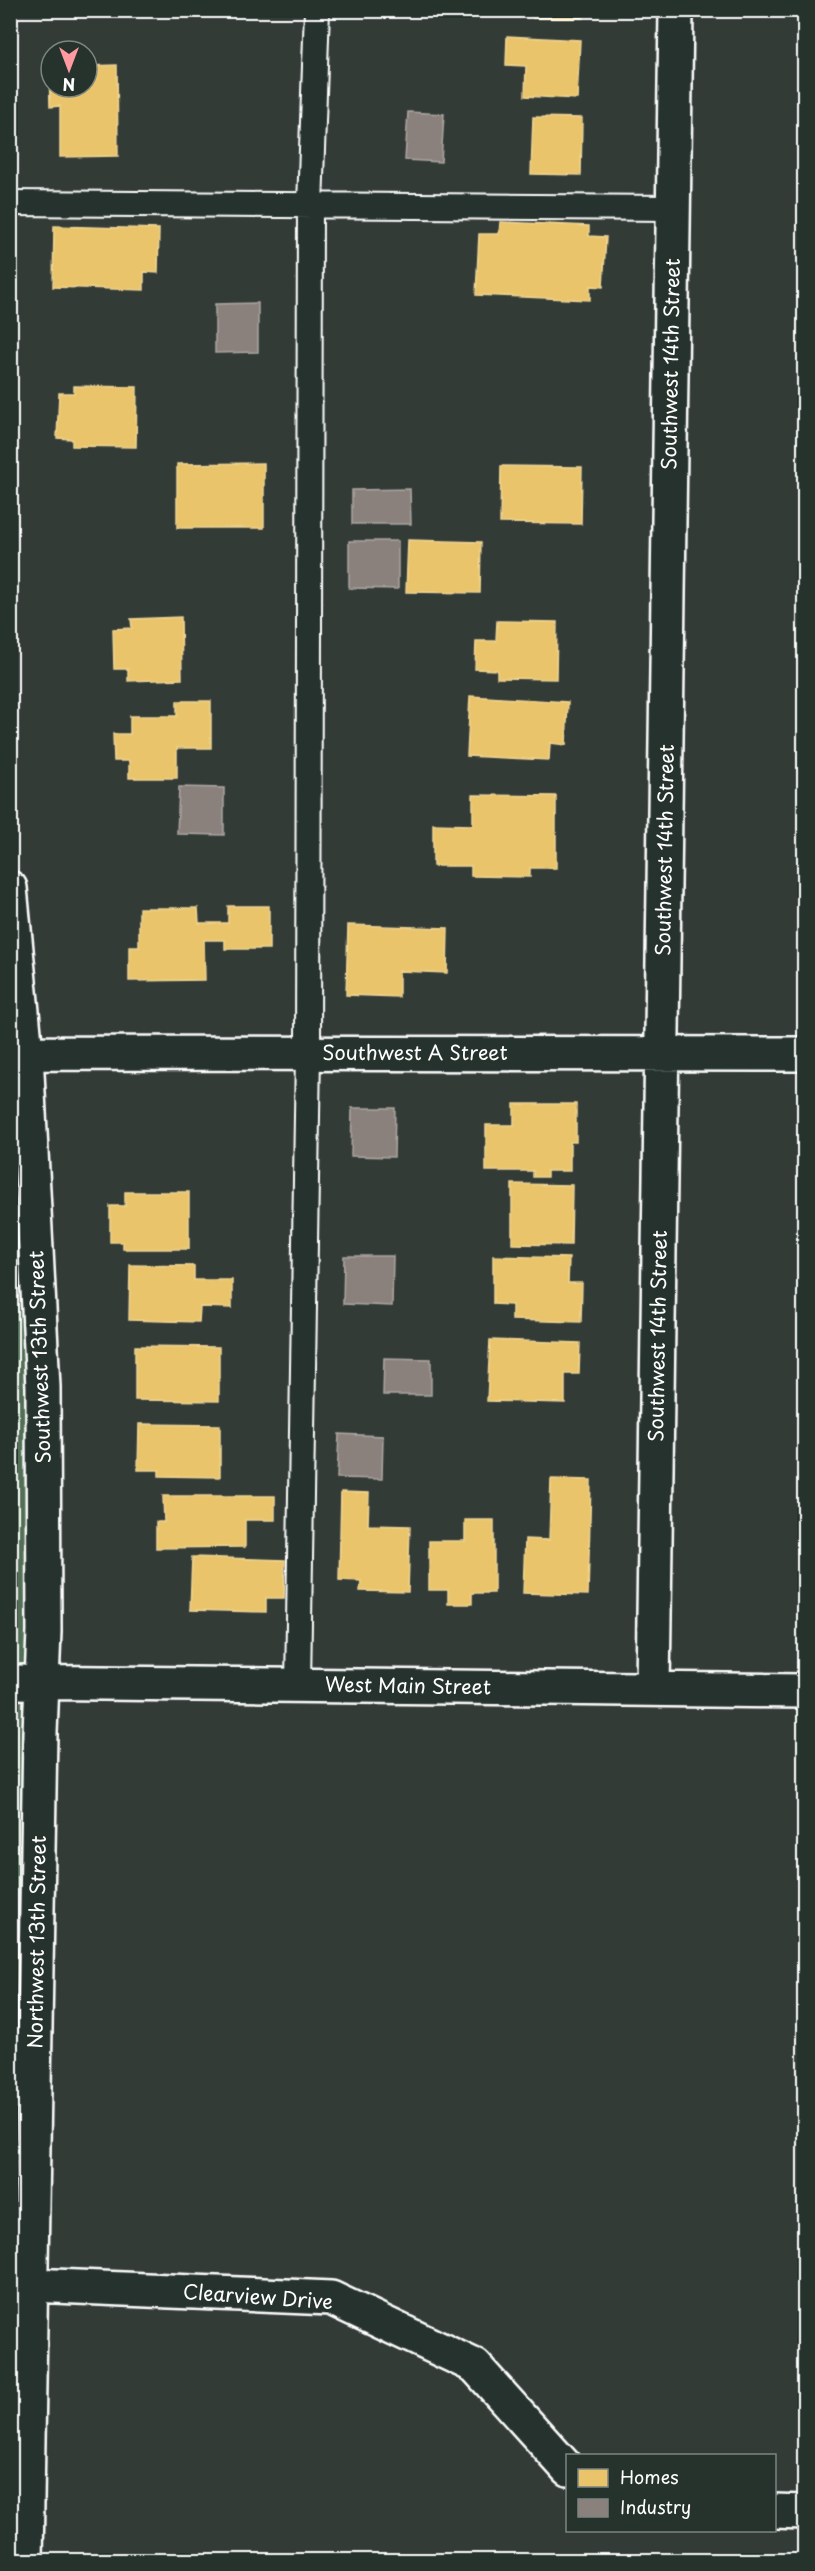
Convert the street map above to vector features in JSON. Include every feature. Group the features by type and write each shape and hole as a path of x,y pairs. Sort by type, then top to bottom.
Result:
{"street":[{"name":"Southwest 14th Street","path":"653,1689 676,10"},
{"name":"Southwest 13th Street","path":"10,888 15,981 26,1053 43,1387 44,1631 26,1683"},
{"name":"Southwest A Street","path":"26,1053 804,1054"},
{"name":"West Main Street","path":"26,1683 804,1691"},
{"name":"Northwest 13th Street","path":"26,1683 32,2285 26,2560"},
{"name":"Clearview Drive","path":"32,2285 331,2298 475,2366 566,2468"},
{"path":"776,2511 804,2512"}],"lane":[{"path":"298,1685 308,1053 310,205 317,10"},
{"path":"10,203 673,208"}],"green space":[{"path":"10,888 43,1387 10,2560"}],"building: Homes":[{"path":"533,10 583,10 583,18 533,18"},
{"path":"507,36 580,40 577,99 525,96 526,66 506,65"},
{"path":"117,65 118,156 60,157 60,106 50,107 50,99 99,99 99,66"},
{"path":"533,117 582,118 581,175 531,174"},
{"path":"500,222 589,226 589,236 606,237 603,287 590,286 590,300 476,295 479,234 499,234"},
{"path":"54,226 159,229 158,273 144,272 144,290 53,287"},
{"path":"74,386 137,387 136,447 72,446 72,439 57,438 59,393 74,393"},
{"path":"264,463 264,528 177,528 177,464"},
{"path":"501,466 582,467 581,524 500,523"},
{"path":"408,540 481,542 480,593 406,592"},
{"path":"181,617 182,679 128,681 128,669 114,669 113,629 132,628 131,619"},
{"path":"497,621 557,622 556,679 497,678 497,670 475,669 476,641 496,641"},
{"path":"470,696 568,702 566,745 550,743 549,760 467,756"},
{"path":"177,701 211,701 211,748 177,748 177,778 129,778 129,761 114,761 113,734 130,734 130,716 177,716"},
{"path":"473,795 556,796 556,868 530,868 530,877 471,876 471,866 433,866 433,824 473,825"},
{"path":"228,906 269,906 269,949 225,949 225,940 204,940 205,980 129,981 129,947 139,947 139,908 198,908 199,923 228,923"},
{"path":"348,925 448,928 447,973 399,971 399,997 346,995"},
{"path":"514,1104 576,1104 576,1142 570,1142 570,1171 547,1171 547,1177 533,1177 533,1171 486,1171 486,1125 514,1125"},
{"path":"512,1184 572,1185 571,1245 512,1244"},
{"path":"125,1192 189,1192 189,1249 123,1249 123,1242 110,1242 110,1206 125,1206"},
{"path":"493,1256 569,1258 568,1283 582,1283 581,1322 512,1320 512,1305 493,1304"},
{"path":"130,1265 194,1266 194,1280 232,1280 232,1308 200,1307 199,1322 129,1320"},
{"path":"490,1340 580,1343 579,1374 565,1374 565,1403 487,1401"},
{"path":"135,1346 219,1347 219,1401 135,1400"},
{"path":"139,1424 220,1425 220,1477 159,1476 159,1470 138,1470"},
{"path":"551,1479 591,1480 588,1595 523,1593 525,1539 549,1540"},
{"path":"341,1492 369,1493 368,1525 410,1526 408,1592 360,1591 361,1581 339,1580"},
{"path":"163,1496 275,1496 275,1520 245,1520 245,1547 156,1548 156,1522 164,1522"},
{"path":"465,1520 494,1520 494,1593 472,1593 472,1604 448,1604 448,1590 429,1590 429,1541 465,1541"},
{"path":"192,1557 285,1560 284,1598 266,1598 266,1612 190,1610"}],"building: Industry":[{"path":"408,112 444,114 441,162 405,160"},
{"path":"258,303 258,352 215,353 215,304"},
{"path":"410,489 411,524 352,524 352,490"},
{"path":"349,541 398,541 398,589 349,588"},
{"path":"179,787 224,788 224,835 177,834"},
{"path":"352,1108 395,1108 394,1157 351,1156"},
{"path":"344,1256 393,1256 392,1306 343,1304"},
{"path":"384,1358 431,1359 431,1395 383,1395"},
{"path":"339,1434 383,1436 382,1479 337,1478"}]}
